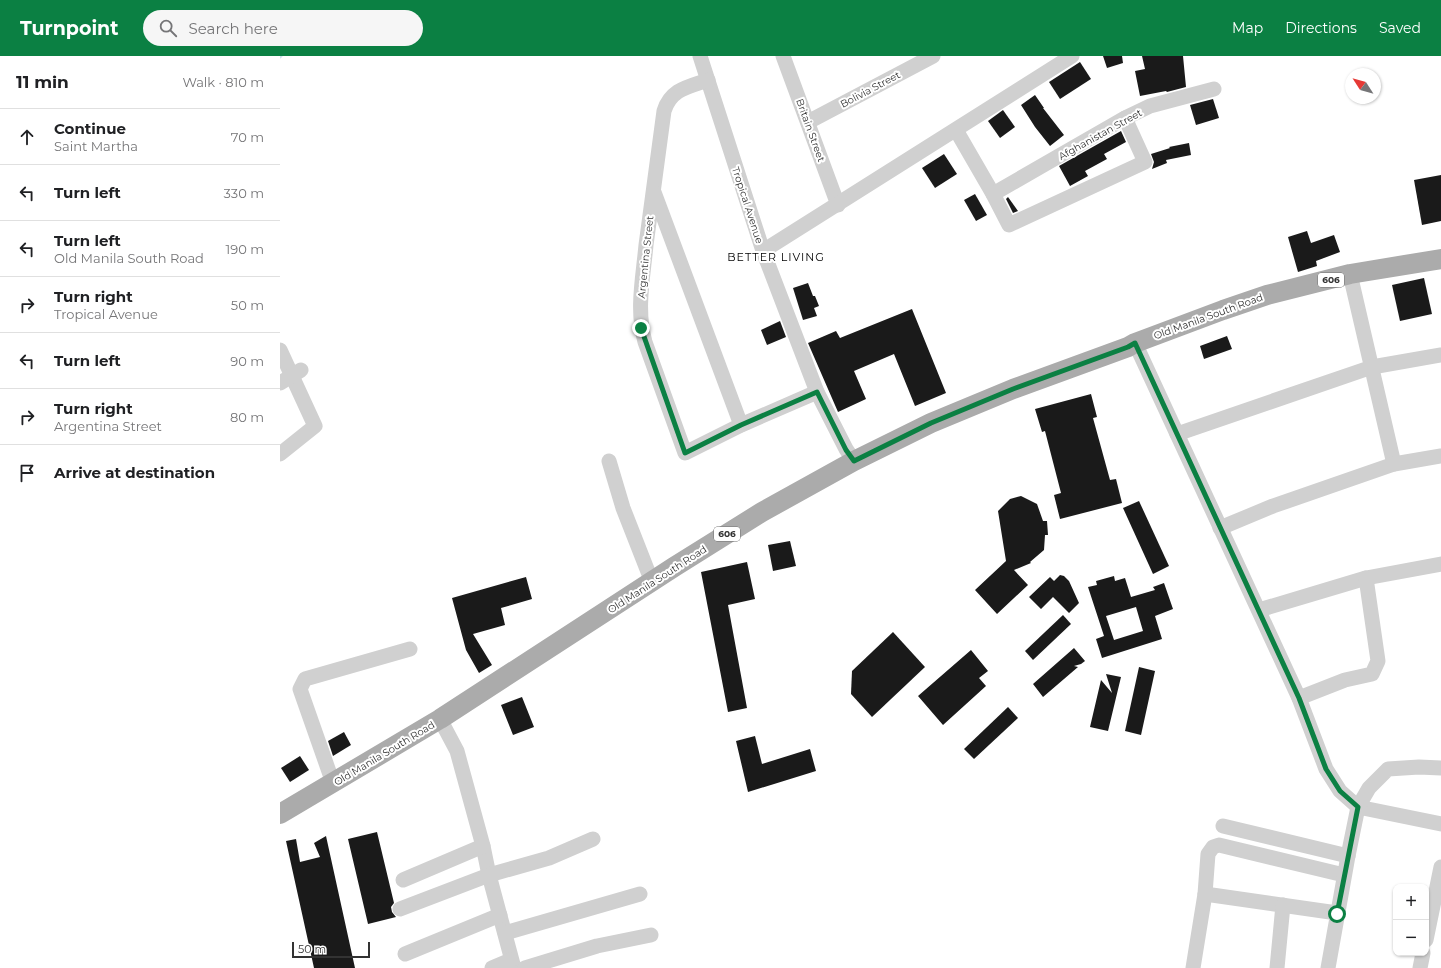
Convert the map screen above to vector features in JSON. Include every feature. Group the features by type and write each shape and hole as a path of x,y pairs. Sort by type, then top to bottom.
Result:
{"main road":[{"name":"Old Manila South Road","path":"280,814 440,719 762,512 854,461 931,423 1013,389 1223,310 1267,295 1350,274 1441,259"}],"street":[{"name":"Tropical Avenue","path":"700,56 763,251 817,392 846,450 854,461"},
{"name":"Bolivia Street","path":"808,122 933,56"},
{"path":"763,251 1072,56"},
{"name":"Britain Street","path":"788,58 808,122 838,205"},
{"name":"Argentina Street","path":"708,80 679,90 667,103 664,111 653,188 641,296 641,328 685,453 741,425"},
{"name":"Afghanistan Street","path":"993,194 1125,118 1150,106 1214,89"},
{"path":"956,130 1009,225 1145,162 1125,118"},
{"path":"653,188 741,425 817,392"},
{"path":"1350,274 1394,464"},
{"path":"1135,343 1299,698 1326,769 1340,791 1358,807 1441,824"},
{"path":"280,350 315,426 280,454"},
{"path":"1178,434 1372,367 1441,355"},
{"path":"1220,528 1273,506 1394,464 1441,456"},
{"path":"609,461 623,508 652,582"},
{"path":"1259,610 1366,578 1441,564"},
{"path":"1299,698 1345,680 1372,674 1378,661 1366,578"},
{"path":"333,783 300,690 305,679 410,649"},
{"path":"440,719 457,751 483,846 512,964 492,968"},
{"path":"1328,968 1344,875 1358,807 1369,788 1388,769 1419,767 1441,768"},
{"path":"1223,826 1348,856"},
{"path":"400,909 489,875 549,858 593,839"},
{"path":"1193,968 1205,894 1208,854 1213,847 1219,845 1344,875"},
{"path":"403,880 483,846"},
{"path":"1429,925 1441,867"},
{"path":"504,933 640,894"},
{"path":"1205,894 1337,914"},
{"path":"1277,968 1283,905"},
{"path":"405,954 500,915"},
{"path":"525,968 597,946 651,935"},
{"path":"1420,968 1422,956"}],"building":[{"path":"1103,56 1122,56 1123,63 1107,68"},
{"path":"1142,56 1183,56 1186,87 1167,92 1140,96 1135,71 1145,69"},
{"path":"1080,62 1091,79 1060,99 1049,82"},
{"path":"1035,95 1064,135 1050,146 1035,127 1021,105"},
{"path":"1213,99 1219,118 1196,125 1190,105"},
{"path":"1003,110 1015,127 1000,138 988,121"},
{"path":"1121,131 1126,142 1104,154 1107,159 1085,171 1088,176 1070,186 1059,166"},
{"path":"1189,143 1191,155 1166,160 1167,163 1152,169 1154,162 1151,154 1170,148 1169,147"},
{"path":"944,154 957,174 935,188 922,168"},
{"path":"1441,175 1441,221 1422,225 1414,180"},
{"path":"975,194 987,215 976,221 964,200"},
{"path":"1008,197 1018,211 1013,213 1006,199"},
{"path":"1307,231 1311,243 1334,235 1340,252 1316,261 1317,266 1298,272 1288,237"},
{"path":"1424,278 1432,314 1400,321 1392,285"},
{"path":"808,283 819,306 814,308 817,316 803,320 793,288"},
{"path":"912,309 946,393 915,406 894,354 854,371 866,399 838,412 808,343 836,331 840,338"},
{"path":"780,321 786,337 767,345 761,330"},
{"path":"1227,336 1232,349 1204,359 1200,346"},
{"path":"1091,394 1097,417 1093,418 1110,480 1116,479 1122,503 1060,519 1054,495 1061,493 1045,431 1042,432 1035,409"},
{"path":"1021,496 1037,504 1043,521 1047,521 1048,535 1045,535 1044,550 1030,562 1031,563 1014,570 1028,585 997,614 975,590 1006,561 998,511 1010,499"},
{"path":"1139,501 1169,566 1153,574 1123,508"},
{"path":"790,541 796,566 773,571 768,545"},
{"path":"747,562 755,599 728,605 747,708 728,712 701,572"},
{"path":"1060,575 1064,576 1069,581 1079,603 1069,613 1053,597 1041,609 1029,597 1050,577 1054,581"},
{"path":"1114,576 1115,581 1125,578 1131,597 1155,590 1153,587 1164,583 1173,609 1155,616 1162,639 1102,658 1096,639 1104,636 1088,587 1097,585 1096,581","holes":["1136,607 1143,631 1114,640 1106,616"]},
{"path":"526,577 532,599 501,608 505,625 473,634 492,665 479,673 466,650 452,598"},
{"path":"1063,615 1071,624 1033,660 1025,651"},
{"path":"893,632 925,667 872,717 851,694 852,671"},
{"path":"1074,648 1085,661 1074,666 1078,667 1043,697 1033,684"},
{"path":"971,650 988,671 979,678 986,686 943,725 918,696"},
{"path":"1139,667 1155,671 1141,735 1125,731"},
{"path":"1106,674 1121,677 1108,731 1090,727 1101,680 1112,693"},
{"path":"522,697 534,727 513,735 501,705"},
{"path":"1008,707 1018,718 974,759 964,749"},
{"path":"344,732 351,745 333,756 328,741"},
{"path":"755,736 762,764 810,749 816,771 748,792 736,741"},
{"path":"300,756 309,770 290,782 281,768"},
{"path":"377,832 394,903 391,907 392,912 396,917 368,924 348,839"},
{"path":"326,836 355,968 314,968 286,841 296,839 300,862 320,857 314,843"}],"district":[{"name":"BETTER LIVING","path":"776,257"}],"route":[{"path":"641,328 685,453 741,425 817,392 846,450 854,461 931,423 1013,389 1128,347 1135,343 1299,698 1326,769 1340,791 1358,807 1337,914"}]}
